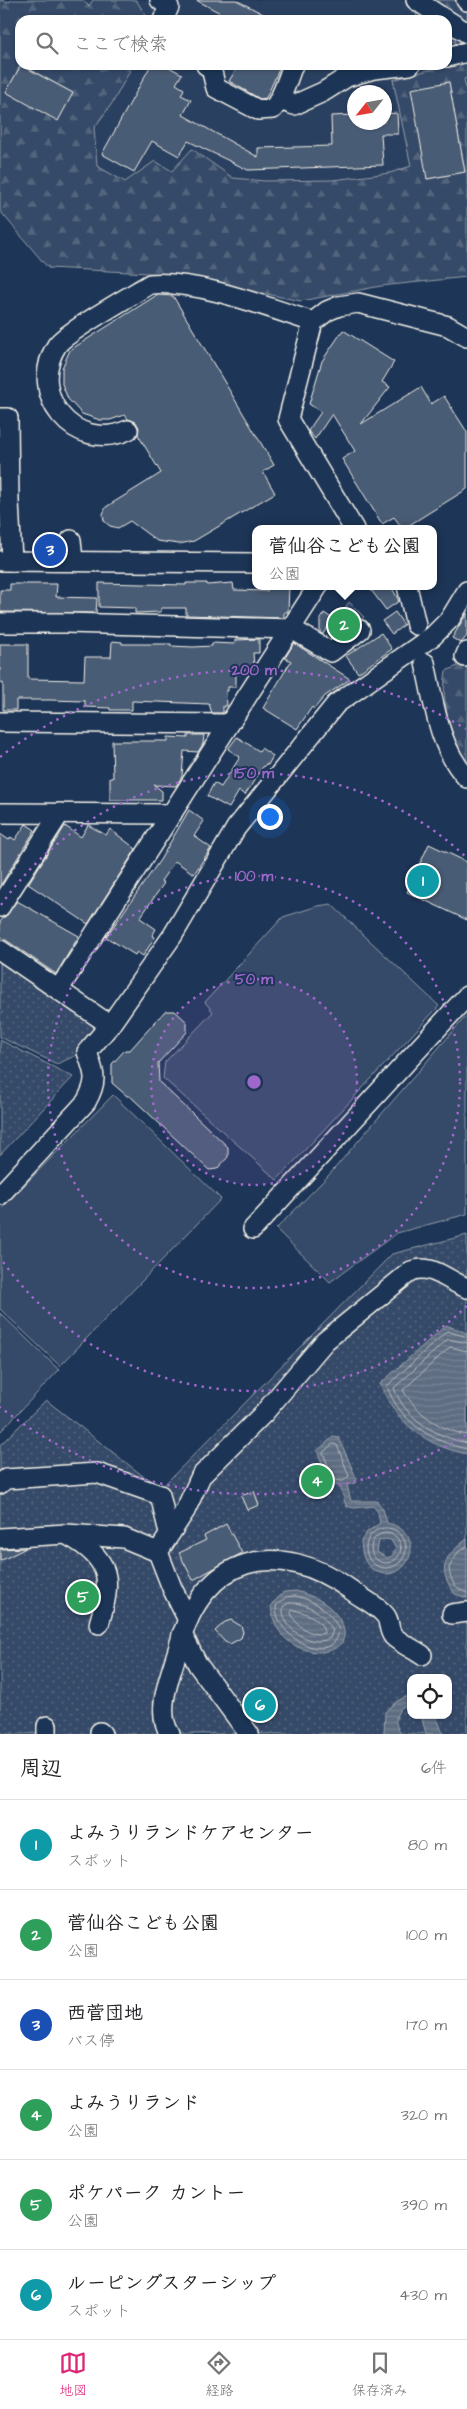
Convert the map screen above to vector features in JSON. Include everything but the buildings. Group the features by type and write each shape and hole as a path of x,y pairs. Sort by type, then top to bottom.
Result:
{"street":[{"path":"160,0 168,7 165,15"},
{"path":"416,0 439,15"},
{"path":"452,23 467,33"},
{"path":"452,56 467,52"},
{"path":"212,70 216,88 258,110 273,109 280,100 291,70"},
{"path":"280,100 294,105 323,92 347,77 364,70"},
{"path":"128,430 117,435 95,436 86,434 69,423 53,404 48,383 49,364 59,343 150,284 166,282 190,285 314,322"},
{"path":"352,525 288,419 314,322 327,311 339,306 358,303 448,326 467,337"},
{"path":"0,418 8,418 4,501 6,561 252,563"},
{"path":"71,540 73,561"},
{"path":"59,989 316,590"},
{"path":"408,590 416,625"},
{"path":"0,1196 86,1102 94,1088 94,1073 87,1052 110,1025 173,935 236,828 336,704 433,636 450,619 467,591"},
{"path":"0,623 292,629 331,652 360,630"},
{"path":"425,663 444,743 458,768 467,778"},
{"path":"0,722 229,724"},
{"path":"0,812 172,814"},
{"path":"0,907 60,813"},
{"path":"0,950 110,1025"},
{"path":"253,1229 467,996"},
{"path":"158,1552 188,1503 201,1476 264,1413 325,1341 411,1271 421,1267 434,1270 467,1288"},
{"path":"0,1484 6,1478 97,1474 160,1496 169,1533"},
{"path":"66,1534 100,1558 107,1576 107,1597 99,1624"},
{"path":"0,1538 66,1534 124,1538 158,1552 198,1665 249,1734"},
{"path":"170,1734 163,1718 166,1696 192,1608 207,1588 237,1566 272,1559 307,1566 340,1582 386,1615 393,1636 422,1655"}],"shaded area":[{"path":"0,0 467,0 467,263 13,201"}],"green space":[{"path":"0,0 10,2 11,0 82,0 89,6 93,0 136,0 146,15 15,15 15,70 18,70 6,92 58,120 73,93 31,70 130,70 113,102 94,128 97,166 125,182 155,161 172,171 192,149 233,178 265,181 333,180 390,173 411,166 393,80 429,70 452,70 452,56 456,41 452,41 452,15 416,15 412,2 407,0 467,0 467,78 464,79 467,95 467,277 381,286 301,301 169,274 48,268 0,211","holes":["447,83 449,83 465,172 427,179"]},
{"path":"349,602 364,617 336,639 327,633"},
{"path":"467,662 467,763 448,719 444,695 446,671"},
{"path":"331,904 439,1006 277,1180 163,1078 165,1062 213,1012 205,1002 283,917"},
{"path":"0,959 95,1023 97,1029 77,1055 57,1064 0,1037"},
{"path":"467,1015 467,1214 397,1233 330,1282 276,1229 328,1176"},
{"path":"0,1040 73,1077 0,1155"},
{"path":"113,1095 221,1199 60,1366 0,1309 0,1210"},
{"path":"467,1235 467,1734 0,1734 0,1445 46,1400 143,1476 163,1486 392,1254"},
{"path":"0,1313 59,1370 0,1432"}],"water":[{"path":"446,1325 467,1333 467,1454 438,1445 414,1431 395,1410 380,1384"},
{"path":"333,1437 339,1438 357,1480 355,1483 347,1485 351,1501 377,1501 383,1509 387,1523 400,1529 408,1537 411,1547 410,1557 397,1572 387,1574 375,1571 366,1562 361,1541 367,1532 380,1523 378,1512 373,1506 354,1508 346,1506 340,1486 331,1484 317,1451","holes":["391,1540 396,1549 392,1556 387,1558 377,1552 379,1541"]},
{"path":"467,1539 467,1598 455,1594 449,1585 444,1570 448,1557"},
{"path":"296,1591 320,1600 330,1607 338,1617 344,1632 341,1643 331,1650 318,1652 302,1649 288,1640 276,1626 271,1605 284,1592"},
{"path":"407,1696 407,1706 402,1707 396,1717 397,1727 401,1734 384,1734 385,1712 397,1701"},
{"path":"422,1719 437,1719 443,1734 426,1734"}],"place":[{"name":"西菅団地","path":"50,550"},
{"name":"菅仙谷こども公園","path":"344,625"},
{"name":"よみうりランドケアセンター","path":"423,881"},
{"name":"よみうりランド","path":"317,1481"},
{"name":"ポケパーク カントー","path":"83,1597"},
{"name":"ルーピングスターシップ","path":"260,1705"}]}
